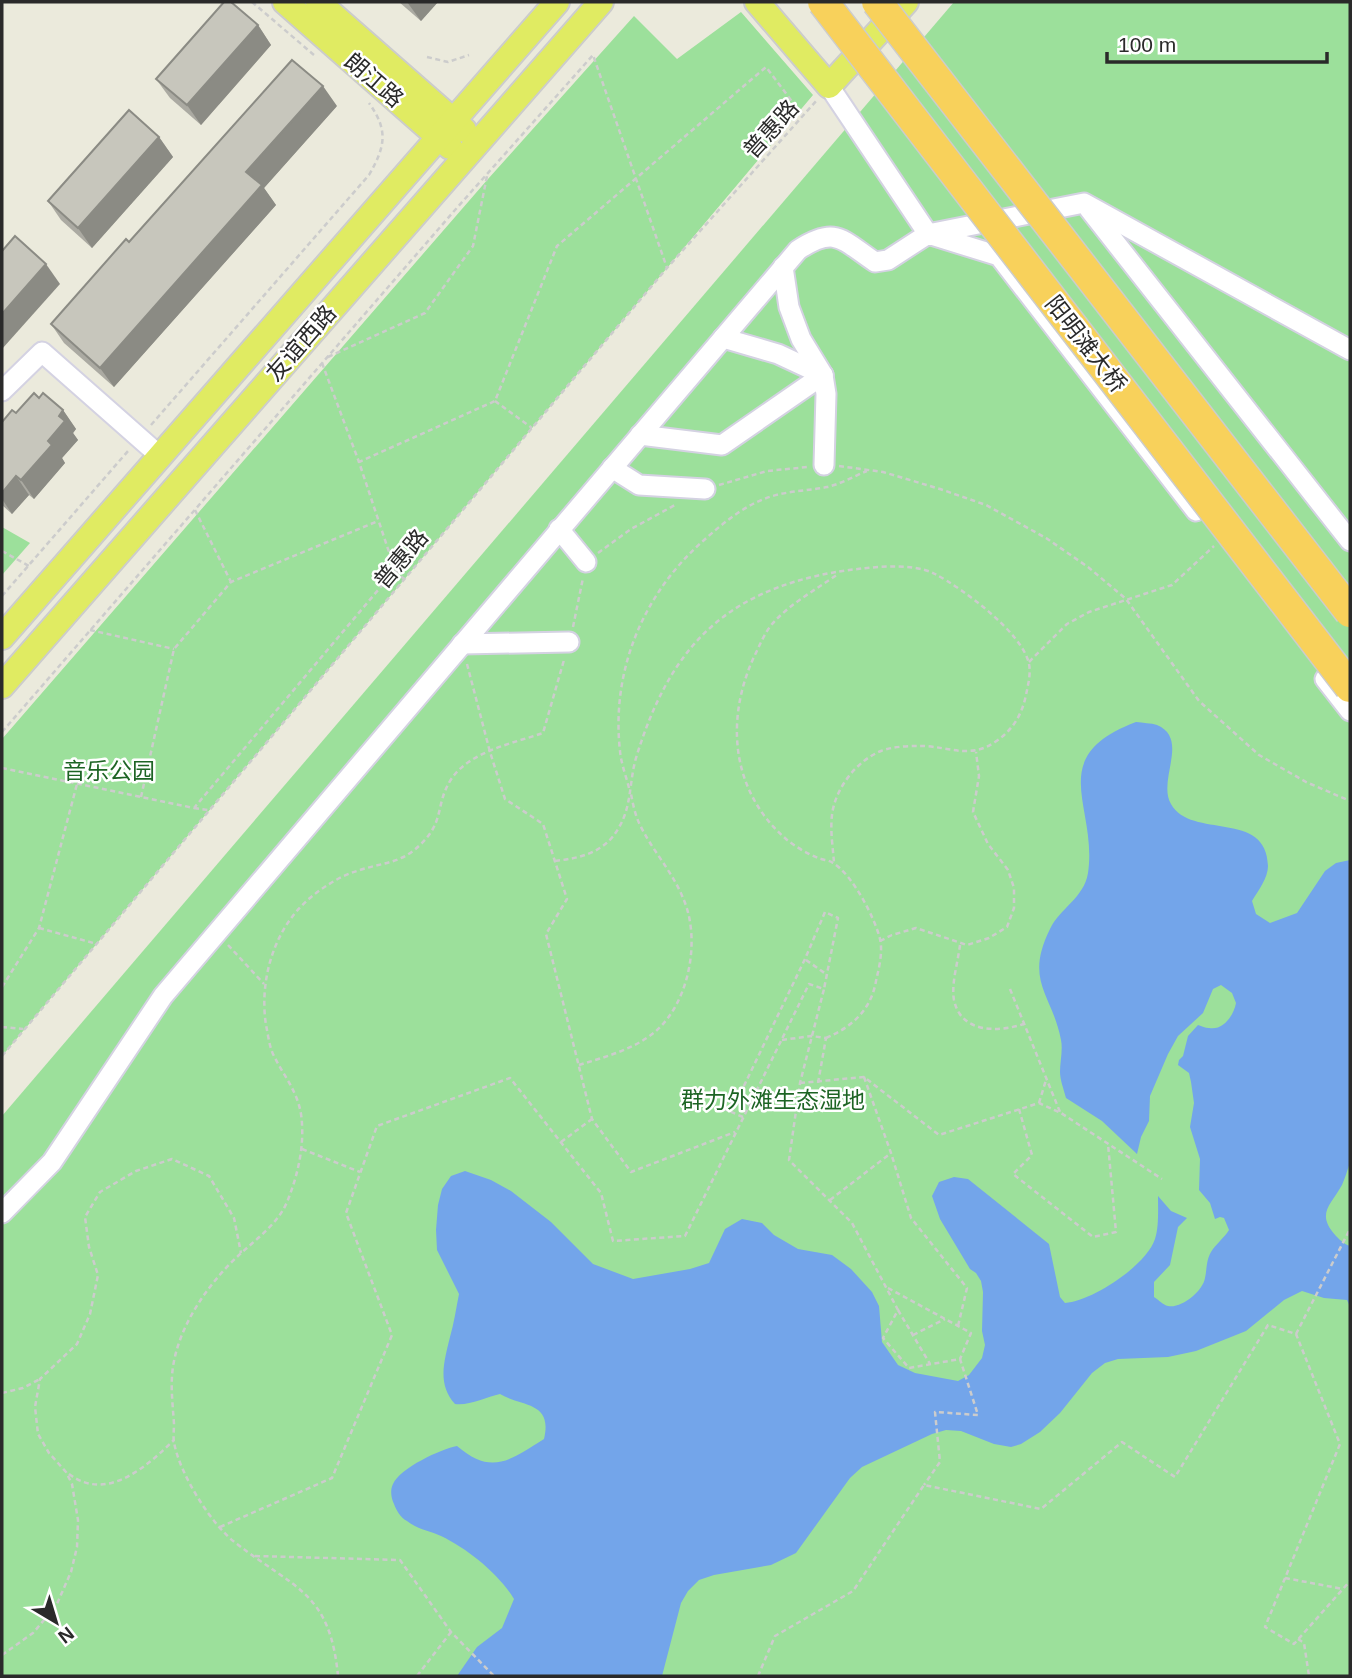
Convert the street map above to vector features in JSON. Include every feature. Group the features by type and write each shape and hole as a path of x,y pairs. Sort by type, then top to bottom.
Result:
{"highway":[{"name":"阳明滩大桥","path":"823,2 1350,687"},
{"name":"阳明滩大桥","path":"877,2 1350,612"}],"main road":[{"name":"朗江路","path":"285,2 446,128"},
{"name":"朗江路","path":"318,2 470,150"},
{"name":"友谊西路","path":"2,637 557,2"},
{"name":"友谊西路","path":"2,686 601,2"},
{"path":"757,2 829,86 906,2"}],"street":[{"path":"829,86 928,234 999,256 1350,711"},
{"path":"1084,203 1350,541"},
{"path":"2,1213 52,1162 163,996 783,267 798,250 817,237 837,236 875,262 888,260 928,234 1084,203 1350,351"},
{"path":"783,267 789,307 801,339 823,375 826,394 824,465"},
{"path":"723,338 778,354 823,375"},
{"path":"2,391 42,352 160,456"},
{"path":"640,435 722,445 823,375"},
{"path":"612,468 639,485 705,489"},
{"path":"559,529 586,562"},
{"path":"462,644 569,642"}],"path":[{"path":"252,2 321,61"},
{"path":"427,57 448,62 470,55"},
{"path":"2,732 593,55 667,268"},
{"path":"359,462 495,401 557,246 766,68 803,116"},
{"name":"普惠路","path":"2,1056 667,268 829,86"},
{"path":"2,596 369,175 379,156 383,136 380,118 369,104"},
{"path":"327,357 425,313 473,246 488,173"},
{"path":"322,363 395,570 404,579"},
{"path":"495,401 532,428"},
{"path":"338,1676 332,1637 316,1605 299,1587 235,1543 193,1490 179,1462 174,1440 172,1373 178,1346 199,1303 241,1253 264,1233 285,1208 291,1195 302,1149 301,1115 293,1088 271,1051 264,1013 264,984 278,942 296,912 307,900 347,874 397,860 417,847 435,827 452,778 462,767 490,752 543,733 569,642 586,562 631,529 705,489 767,471 824,465 884,472 986,505 1088,566 1126,599 1199,701 1259,755 1306,782 1350,801"},
{"path":"579,1065 623,1050 656,1031 680,999 689,967 692,929 685,902 673,876 638,822 620,753 619,713 625,669 633,638 655,596 680,561 729,518 765,498 831,486 869,470"},
{"path":"194,510 231,582"},
{"path":"141,797 174,649 231,582 378,521"},
{"path":"1028,662 1067,624 1089,612 1172,585 1219,541"},
{"path":"2,551 29,566"},
{"path":"555,861 578,858 594,852 617,831 626,813 635,760 656,700 677,664 706,631 748,599 788,583 841,572 900,566 929,570 981,603 1022,650 1028,662 1029,680 1024,709 1015,723 996,742 976,752 925,746 894,748 880,751 863,762 846,780 833,807 831,819 834,863"},
{"path":"194,808 395,570"},
{"path":"782,1040 811,1036 826,1038 839,1033 861,1017 874,994 880,941 861,894 834,863 816,857 787,840 774,826 747,785 738,752 737,702 745,677 773,622 841,572"},
{"path":"90,630 174,649"},
{"path":"462,644 505,799 543,824 567,899 546,934 592,1119 631,1172 735,1132"},
{"path":"880,941 916,928 967,945 989,938 1007,927 1014,908 1014,888 1008,870 988,844 973,812 979,776 976,752"},
{"path":"2,768 210,810"},
{"path":"2,987 39,928 77,784"},
{"path":"743,1117 722,1108 734,1089 741,1092 825,912 838,918 824,989 800,1083 789,1160 852,1223 930,1364"},
{"path":"39,928 97,944"},
{"path":"216,933 264,984"},
{"path":"960,944 954,1003 964,1017 983,1030 1007,1030 1024,1024"},
{"path":"805,959 826,974"},
{"path":"220,1527 332,1478 392,1335 346,1213 377,1126 510,1078 601,1193 613,1241 685,1236 809,984 824,989"},
{"path":"1010,989 1061,1113"},
{"path":"2,1027 25,1029"},
{"path":"818,1083 826,1038"},
{"path":"800,1083 864,1077 939,1135 1039,1103 1061,1113 1163,1179"},
{"path":"864,1077 911,1218 967,1289 958,1326"},
{"path":"1039,1103 1046,1080"},
{"path":"1019,1109 1031,1155 1013,1174 1093,1237 1116,1232 1108,1144"},
{"path":"561,1142 592,1119"},
{"path":"302,1149 362,1172"},
{"path":"830,1200 891,1153"},
{"path":"2,1393 23,1388 40,1379 77,1344 90,1314 98,1275 89,1247 85,1217 100,1192 136,1171 172,1159 209,1176 234,1219 241,1253"},
{"path":"1350,1229 1296,1334 1340,1444 1265,1627 1294,1644 1350,1581"},
{"path":"758,1676 775,1636 853,1591 925,1486 940,1462 935,1412 978,1415 960,1359 971,1333 886,1287"},
{"path":"898,1310 883,1338 909,1368 960,1359"},
{"path":"913,1335 945,1319"},
{"path":"925,1486 1041,1508 1122,1443 1175,1477 1268,1325 1296,1334"},
{"path":"40,1379 35,1407 36,1427 45,1447 66,1472 77,1480 88,1484 125,1479 140,1471 174,1440"},
{"path":"2,1655 19,1645 45,1620 56,1606 71,1572 78,1529 74,1492 66,1472"},
{"path":"255,1556 400,1560 451,1632 494,1676"},
{"path":"1284,1578 1343,1589"},
{"path":"417,1676 451,1632"},
{"path":"1298,1639 1304,1643 1309,1676"}],"green space":[{"name":"群力外滩生态湿地","path":"954,2 1350,2 1350,1676 2,1676 2,1116"},
{"name":"音乐公园","path":"741,12 813,95 2,1056 2,739 488,179 634,16 677,59"},
{"path":"2,527 30,543 2,575"}],"water":[{"path":"1136,722 1157,725 1167,731 1172,750 1168,794 1171,804 1181,815 1194,821 1242,831 1255,837 1264,848 1268,871 1252,901 1256,914 1270,923 1297,913 1325,871 1336,863 1350,860 1350,1163 1326,1216 1336,1236 1350,1246 1350,1307 1347,1300 1324,1298 1302,1291 1284,1300 1246,1331 1196,1351 1168,1357 1118,1359 1105,1363 1092,1373 1060,1413 1040,1432 1021,1444 1011,1447 994,1444 961,1431 946,1430 862,1467 850,1478 796,1553 771,1565 699,1580 688,1591 681,1603 662,1676 457,1676 477,1647 502,1628 514,1599 500,1580 472,1555 451,1541 403,1518 393,1502 392,1486 397,1478 412,1466 457,1446 481,1461 501,1462 544,1439 546,1427 540,1411 500,1394 472,1403 455,1404 446,1389 444,1364 459,1294 437,1250 436,1230 442,1189 451,1176 465,1171 491,1180 511,1191 551,1222 593,1264 633,1279 709,1263 725,1229 742,1219 762,1223 774,1235 798,1249 832,1255 851,1269 872,1292 879,1306 882,1342 898,1365 915,1373 958,1381 969,1375 982,1358 985,1345 982,1331 983,1292 981,1281 970,1269 940,1219 932,1196 939,1182 954,1177 968,1179 1049,1244 1060,1297 1065,1303 1103,1289 1141,1260 1155,1239 1158,1196 1171,1211 1187,1218 1178,1227 1170,1265 1154,1282 1154,1297 1166,1305 1179,1305 1191,1298 1200,1288 1211,1252 1229,1230 1224,1218 1215,1219 1210,1203 1199,1190 1200,1159 1190,1127 1194,1103 1191,1082 1189,1073 1178,1065 1188,1036 1198,1025 1206,1028 1219,1027 1230,1017 1236,1003 1232,993 1221,985 1213,989 1203,1013 1178,1036 1150,1096 1149,1121 1137,1154 1102,1121 1066,1098 1060,1075 1061,1040 1040,975 1039,962 1050,929 1082,889 1088,873 1089,849 1081,786 1083,767 1091,751 1108,736"}],"building":[{"path":"224,2 231,2 258,25 187,105 156,79"},
{"path":"292,60 323,86 246,172 262,185 100,368 51,324 126,239 129,242"},
{"path":"129,110 159,137 78,228 48,201"},
{"path":"15,236 46,264 2,314 2,251"},
{"path":"34,393 39,398 43,393 63,410 59,416 65,421 48,441 52,445 21,480 16,476 2,493 2,422 12,410 16,413"}]}
